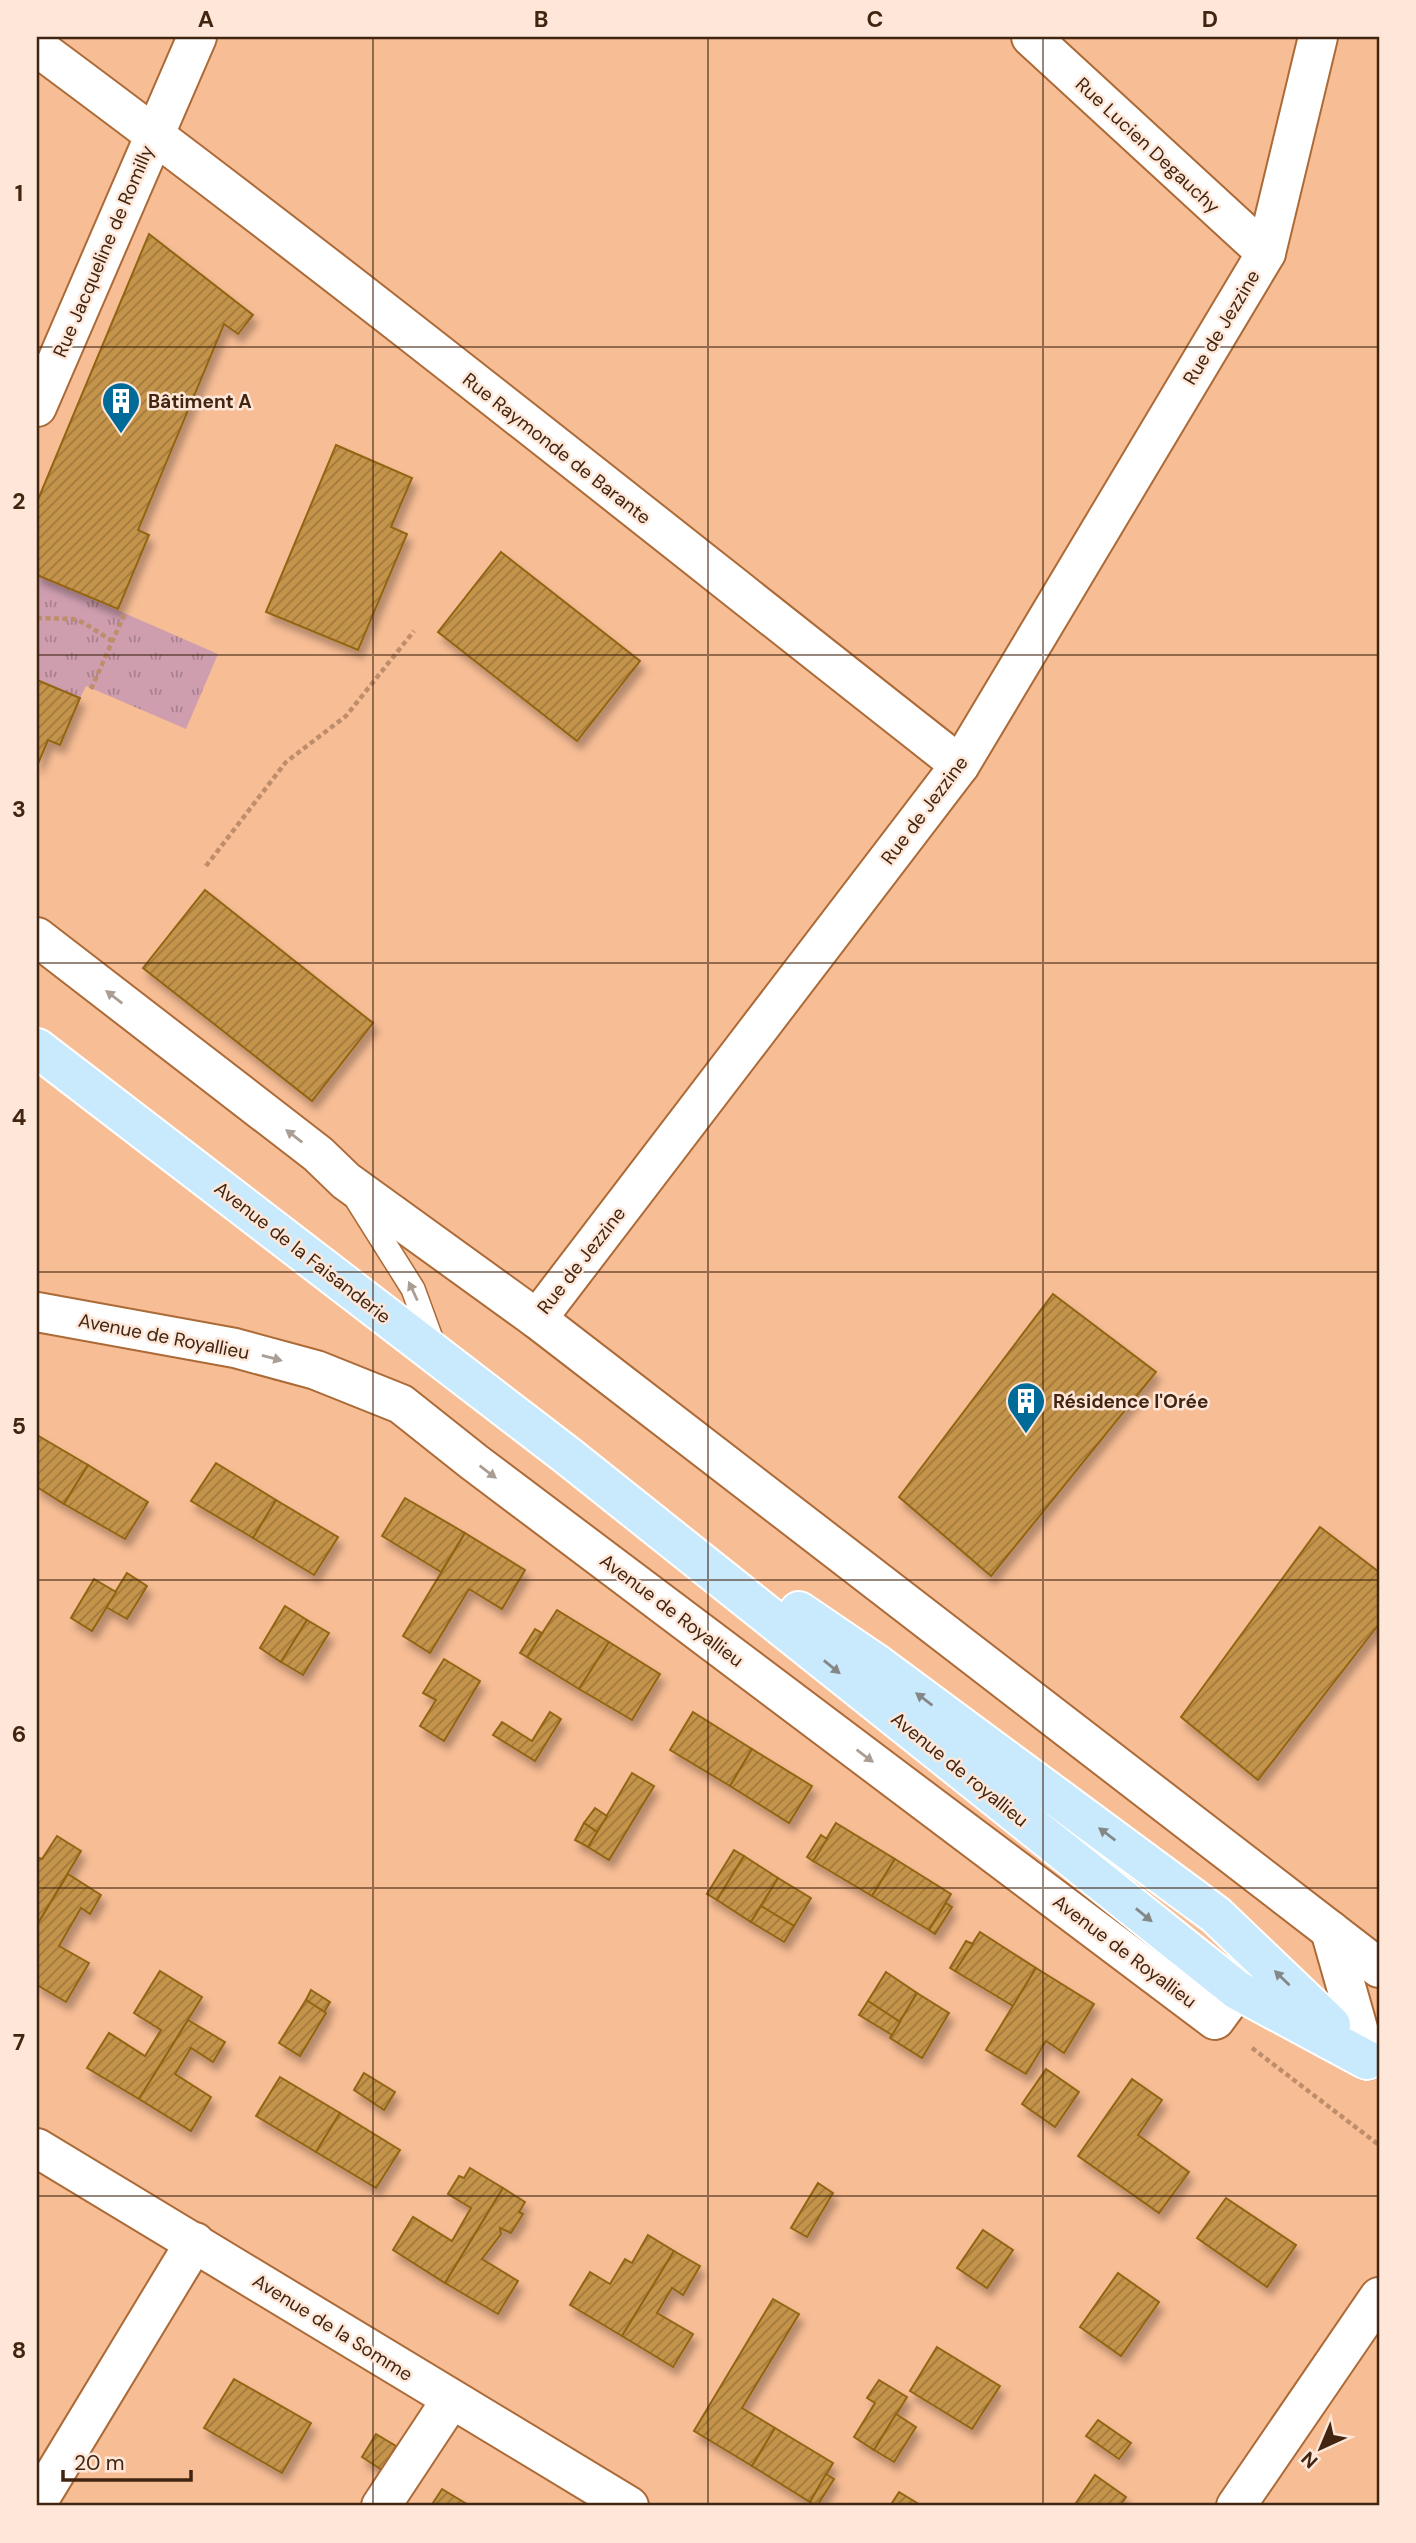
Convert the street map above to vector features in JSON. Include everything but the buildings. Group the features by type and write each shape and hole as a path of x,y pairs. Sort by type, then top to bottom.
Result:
{"main road":[{"name":"Avenue de la Faisanderie","path":"37,1048 568,1456"},
{"name":"Avenue de royallieu","path":"568,1456 1226,2005 1373,2064"},
{"name":"Avenue de Royallieu","path":"568,1456 874,1662 1216,1915 1373,2064"}],"street":[{"path":"153,134 197,37"},
{"name":"Rue Lucien Degauchy","path":"1031,37 1266,253"},
{"name":"Rue de Jezzine","path":"346,1181 537,1319 960,765 1266,253 1318,37"},
{"name":"Rue Raymonde de Barante","path":"37,47 372,303 960,765"},
{"name":"Rue Jacqueline de Romilly","path":"37,407 153,134"},
{"path":"37,937 318,1154 346,1181"},
{"name":"Avenue de Royallieu","path":"37,1312 235,1348 316,1370 401,1404 508,1487 1226,2005"},
{"path":"537,1319 1379,1968"},
{"path":"1330,1930 1373,2064"},
{"name":"Avenue de la Somme","path":"37,2148 195,2242 613,2502"},
{"path":"37,2503 195,2242"},
{"path":"1236,2506 1379,2297"},
{"path":"381,2506 451,2400"}],"lane":[{"path":"346,1181 413,1289 437,1355"}],"path":[{"path":"91,689 125,613"},
{"path":"37,618 73,619 112,641"},
{"path":"206,866 286,762 346,716 414,631"},
{"path":"1226,2005 1379,2145"}],"green space":[{"path":"37,575 218,654 186,729 86,686 80,698 37,680"}],"place":[{"name":"Bâtiment A","path":"121,435"},
{"name":"Résidence l'Orée","path":"1026,1435"}]}
